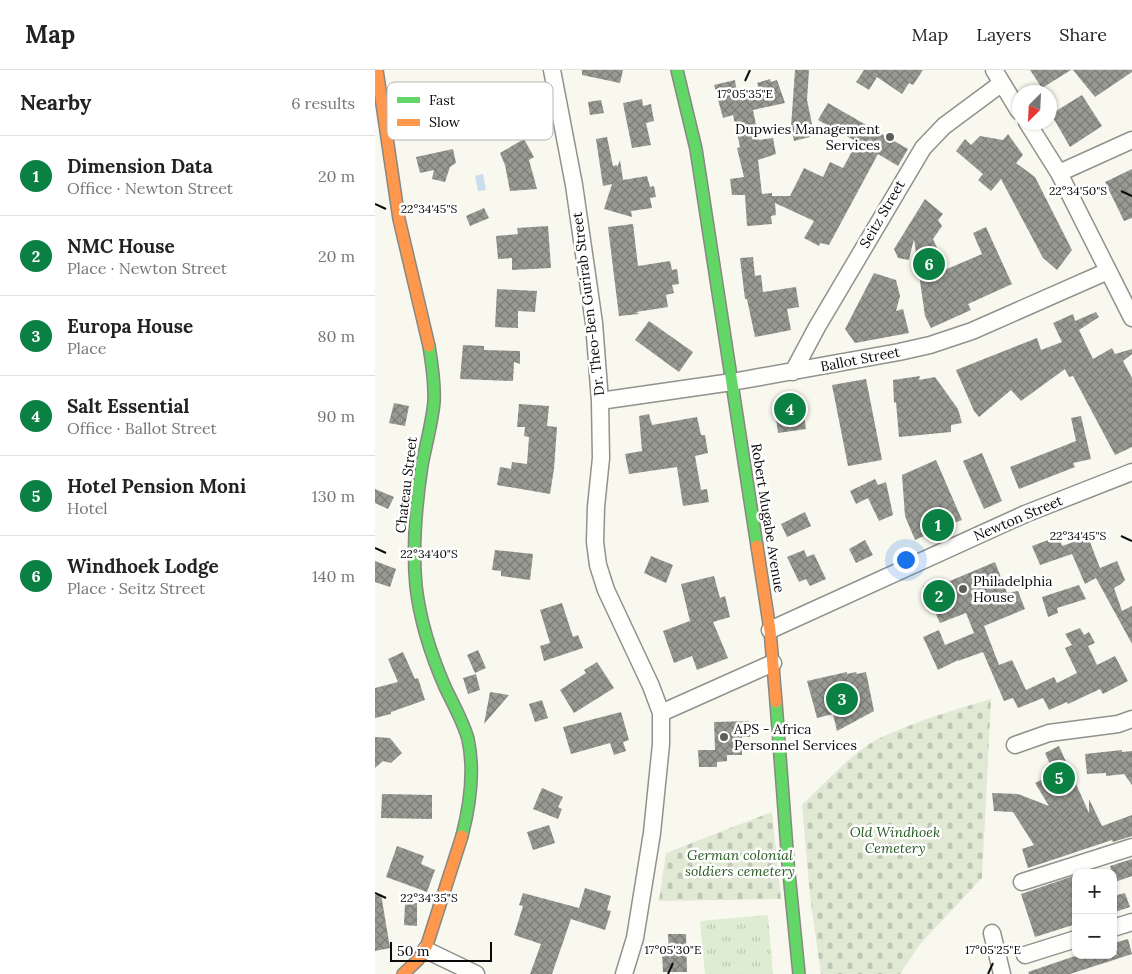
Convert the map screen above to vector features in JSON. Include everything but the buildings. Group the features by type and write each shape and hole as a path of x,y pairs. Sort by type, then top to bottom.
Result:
{"street":[{"name":"Chateau Street","path":"377,70 387,124"},
{"name":"Dr. Theo-Ben Gurirab Street","path":"552,70 577,209 594,323 600,401 601,458 595,542 606,590 651,686 661,713 661,744 652,833 635,938 624,974"},
{"name":"Robert Mugabe Avenue","path":"677,70 696,149 770,630 787,854 799,974"},
{"path":"998,76 1012,99"},
{"name":"Seitz Street","path":"793,372 923,148 998,76"},
{"path":"1032,130 1059,173 1132,318"},
{"name":"Chateau Street","path":"389,140 399,217 424,322 431,361 434,395 416,510 414,552 417,600 429,648 442,682 463,724 469,741 471,759 469,800 465,821 426,950 403,974"},
{"path":"1059,173 1132,140"},
{"name":"Ballot Street","path":"600,401 732,382 899,352 972,331 1108,271"},
{"name":"Newton Street","path":"770,630 1025,514 1132,472"},
{"path":"661,713 773,663"},
{"path":"1015,744 1049,733 1118,724 1132,719"},
{"path":"1022,882 1132,847"},
{"path":"1117,927 1132,922"},
{"path":"992,933 1002,974"},
{"path":"1025,955 1072,940"},
{"path":"426,950 476,974"}],"green space":[{"name":"Old Windhoek Cemetery","path":"991,699 982,878 920,944 900,974 821,974 810,896 802,805 849,760 878,739 919,722"},
{"name":"German colonial soldiers cemetery","path":"772,812 781,899 659,901 666,853"},
{"path":"768,915 773,974 705,974 700,921"}],"water":[{"path":"483,174 486,190 478,191 475,176"}],"traffic: fast":[{"path":"677,70 696,149 757,546"},
{"path":"429,346 434,381 434,402 422,465 415,525 416,586 420,612 431,650 468,739 471,763 471,788 462,836"},
{"path":"776,702 788,863 799,974"}],"traffic: slow":[{"path":"377,70 387,138"},
{"path":"387,140 399,219 429,346"},
{"path":"757,546 770,630 776,702"},
{"path":"403,974 418,960 427,945 462,836"}],"place":[{"name":"Dupwies Management Services","path":"890,137"},
{"name":"Windhoek Lodge","path":"929,264"},
{"name":"Salt Essential","path":"790,409"},
{"name":"Dimension Data","path":"938,525"},
{"name":"Philadelphia House","path":"963,589"},
{"name":"NMC House","path":"939,596"},
{"name":"Europa House","path":"842,699"},
{"name":"APS - Africa Personnel Services","path":"724,737"},
{"name":"Hotel Pension Moni","path":"1059,778"}]}
